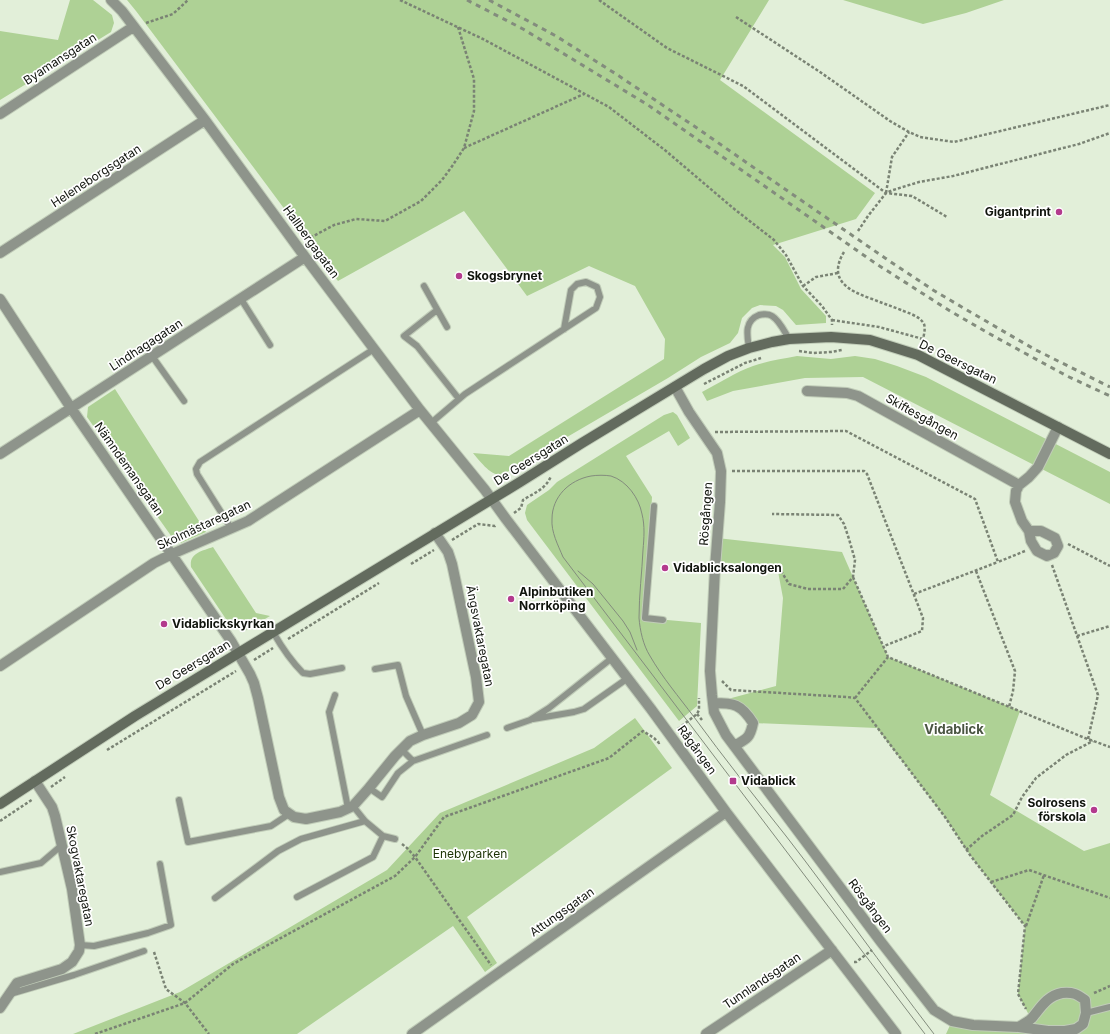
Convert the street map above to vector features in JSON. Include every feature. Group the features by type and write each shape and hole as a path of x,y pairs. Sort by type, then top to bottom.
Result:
{"main road":[{"name":"De Geersgatan","path":"0,804 135,716 704,369 722,359 749,348 789,339 831,337 870,340 918,355 1110,454"}],"street":[{"name":"Hallbergagatan","path":"111,0 122,11 205,120 305,257 420,410 492,499"},
{"name":"Byamansgatan","path":"0,114 133,27"},
{"name":"Heleneborgsgatan","path":"0,253 205,120"},
{"name":"Lindhagagatan","path":"0,454 305,257"},
{"name":"Nämndemansgatan","path":"0,299 238,653"},
{"name":"Rösgången","path":"675,387 702,432 717,453 721,472 710,671 714,712 726,735 881,942 934,1010 952,1021 973,1025 1077,1032 1083,1024 1086,1013"},
{"name":"Skiftesgången","path":"807,391 847,393 858,396 1019,485"},
{"name":"Skolmästaregatan","path":"0,666 154,563 248,522 420,410"},
{"path":"1029,531 1041,531 1055,538 1058,546 1054,553 1047,556 1037,551 1031,540 1029,531 1022,521 1015,502 1016,491 1019,485 1038,466 1058,427"},
{"name":"Rågången","path":"492,499 628,678 726,812 896,1034"},
{"name":"Ängsvaktaregatan","path":"350,807 369,788 410,741 423,735 460,723 472,715 479,702 476,677 452,564 448,552 436,533"},
{"path":"238,653 254,683 279,797 284,810 294,817 306,819 340,812 350,807"},
{"path":"712,703 730,703 740,708 747,714 753,723 751,732 747,739 734,746"},
{"name":"Skogvaktaregatan","path":"0,1008 17,983 62,969 72,962 79,952 80,945 72,889 62,845 52,807 35,781"},
{"name":"Attungsgatan","path":"412,1034 726,812"},
{"name":"Tunnlandsgatan","path":"706,1034 832,950"},
{"path":"1019,1028 1031,1019 1040,1007 1054,994 1070,992 1079,995 1085,1000 1086,1013"}],"lane":[{"path":"431,423 464,394 564,329 596,308 600,297 597,287 586,282 577,284 571,290 564,329"},
{"path":"424,286 447,328"},
{"path":"241,298 270,345"},
{"path":"437,310 404,336 417,346 459,399"},
{"path":"749,348 747,333 748,327 751,320 761,314 771,315 778,322 789,339"},
{"path":"232,528 197,474 196,469 200,462 374,349"},
{"path":"152,356 184,402"},
{"path":"654,506 645,618 663,620"},
{"path":"273,632 302,673 310,674 342,668"},
{"path":"530,720 549,708 612,658"},
{"path":"375,669 398,665 406,696 423,735"},
{"path":"507,728 530,720 584,709 628,678"},
{"path":"335,695 329,712 350,807 383,836 395,839"},
{"path":"369,788 382,797 398,773 413,761 487,735"},
{"path":"402,750 413,761"},
{"path":"179,800 188,842 271,826 289,814"},
{"path":"215,898 278,851 301,839 365,821"},
{"path":"297,897 373,857 383,836"},
{"path":"0,872 41,863 62,845"},
{"path":"80,945 94,946 148,933 171,925 160,864"},
{"path":"9,995 144,951"},
{"path":"62,969 74,975"},
{"path":"1086,1013 1110,1006"}],"path":[{"path":"133,27 173,14 188,0"},
{"path":"400,0 484,39 609,107 666,151 733,208 774,240 786,255 804,286 832,320 831,352"},
{"path":"599,0 667,48 743,86 886,193 912,196 947,217"},
{"path":"736,17 820,72 890,121 920,137 954,142 1110,105"},
{"path":"297,245 334,225 356,219 385,221 421,201 442,180 464,148 474,112 474,79 458,27"},
{"path":"464,148 584,94"},
{"path":"858,231 886,193 892,157 909,132"},
{"path":"886,193 901,187 953,176 1079,144 1110,134"},
{"path":"844,252 839,262 838,273 840,280 849,289 920,319 924,325 924,331 918,355"},
{"path":"804,286 816,277 838,273"},
{"path":"832,320 879,327 923,339"},
{"path":"794,352 801,351 813,354 846,350"},
{"path":"700,386 745,363 766,357"},
{"path":"702,432 846,431 975,499 998,562"},
{"path":"721,472 864,471 867,474 923,618 922,631 884,646"},
{"path":"506,519 521,508 523,500 544,487 549,482 553,472"},
{"path":"772,514 838,515 844,524 855,560 853,577 888,657 1110,747"},
{"path":"1055,538 1110,566"},
{"path":"914,594 1035,547"},
{"path":"1049,556 1098,695 1088,739"},
{"path":"715,568 781,571 789,584 808,589 843,589 853,577"},
{"path":"976,571 1015,671 1013,692 1009,707"},
{"path":"1077,636 1110,626"},
{"path":"855,698 888,657"},
{"path":"710,671 720,671 719,678 731,690 855,698 945,817 966,850 1026,926"},
{"path":"96,1034 185,1003 233,964 395,876 415,857 444,817 609,758 642,731 654,738 659,743 697,714 699,710 700,695"},
{"path":"697,714 702,720"},
{"path":"682,726 687,732"},
{"path":"966,850 982,836 1013,815 1022,797 1036,778 1066,755 1093,741"},
{"path":"395,839 407,848 415,857 497,974"},
{"path":"991,882 1029,870 1110,898"},
{"path":"1031,1019 1018,994 1026,926 1044,875"},
{"path":"148,933 166,989 185,1003 209,1034"},
{"path":"844,965 856,962 881,942"},
{"path":"1085,1000 1093,994 1110,986"}],"green space":[{"path":"70,0 93,0 112,15 114,23 111,32 0,100 0,31 58,40"},
{"path":"127,0 769,0 720,80 875,193 856,219 773,245 785,257 801,289 826,316 826,323 796,325 783,310 776,306 760,305 752,308 742,318 738,333 730,343 701,357 668,378 509,471 501,475 492,473 473,453 509,456 664,359 665,339 635,286 589,266 527,296 464,211 338,281"},
{"path":"843,0 1004,0 966,13 923,24"},
{"path":"797,356 831,359 855,356 875,359 926,377 1110,472 1110,504 863,377 805,378 733,391 707,401 702,392 747,368 769,361"},
{"path":"115,389 206,532 181,543 174,540 87,417 88,407"},
{"path":"673,412 677,415 690,438 678,446 669,431 626,456 652,497 645,618 701,623 697,706 679,721 527,520 525,513 527,505 549,490 557,482 664,415"},
{"path":"717,538 842,552 888,657 1020,711 990,795 1084,851 1110,843 1110,1034 946,1034 952,1021 1019,1027 1031,1019 1018,994 1025,926 970,855 945,817 877,728 753,723 747,714 713,703 776,686 783,598 777,566 716,562"},
{"path":"213,547 256,613 270,616 245,631 232,628 191,567 192,559 197,553"},
{"name":"Enebyparken","path":"635,718 672,768 467,917 497,963 485,972 453,926 297,1034 73,1034 180,992 387,870 440,813 594,748"}],"tram line":[{"path":"925,1034 563,557 553,529 553,511 555,504 563,491 576,481 591,476 611,476 617,478 627,486 635,496 644,523 639,618 645,647 671,687 804,860 934,1034"},
{"path":"578,571 593,584 623,621 630,632 637,650"}],"railway":[{"path":"467,0 523,29 648,105 875,263 950,311 1067,376 1110,396"},
{"path":"489,0 556,36 616,74 933,290 1034,349 1110,387"}],"place":[{"name":"Gigantprint","path":"1059,212"},
{"name":"Skogsbrynet","path":"459,276"},
{"name":"Vidablicksalongen","path":"665,568"},
{"name":"Alpinbutiken Norrköping","path":"511,599"},
{"name":"Vidablickskyrkan","path":"164,624"},
{"name":"Vidablick","path":"733,781"},
{"name":"Solrosens förskola","path":"1094,810"}],"district":[{"name":"Vidablick","path":"954,729"}]}
